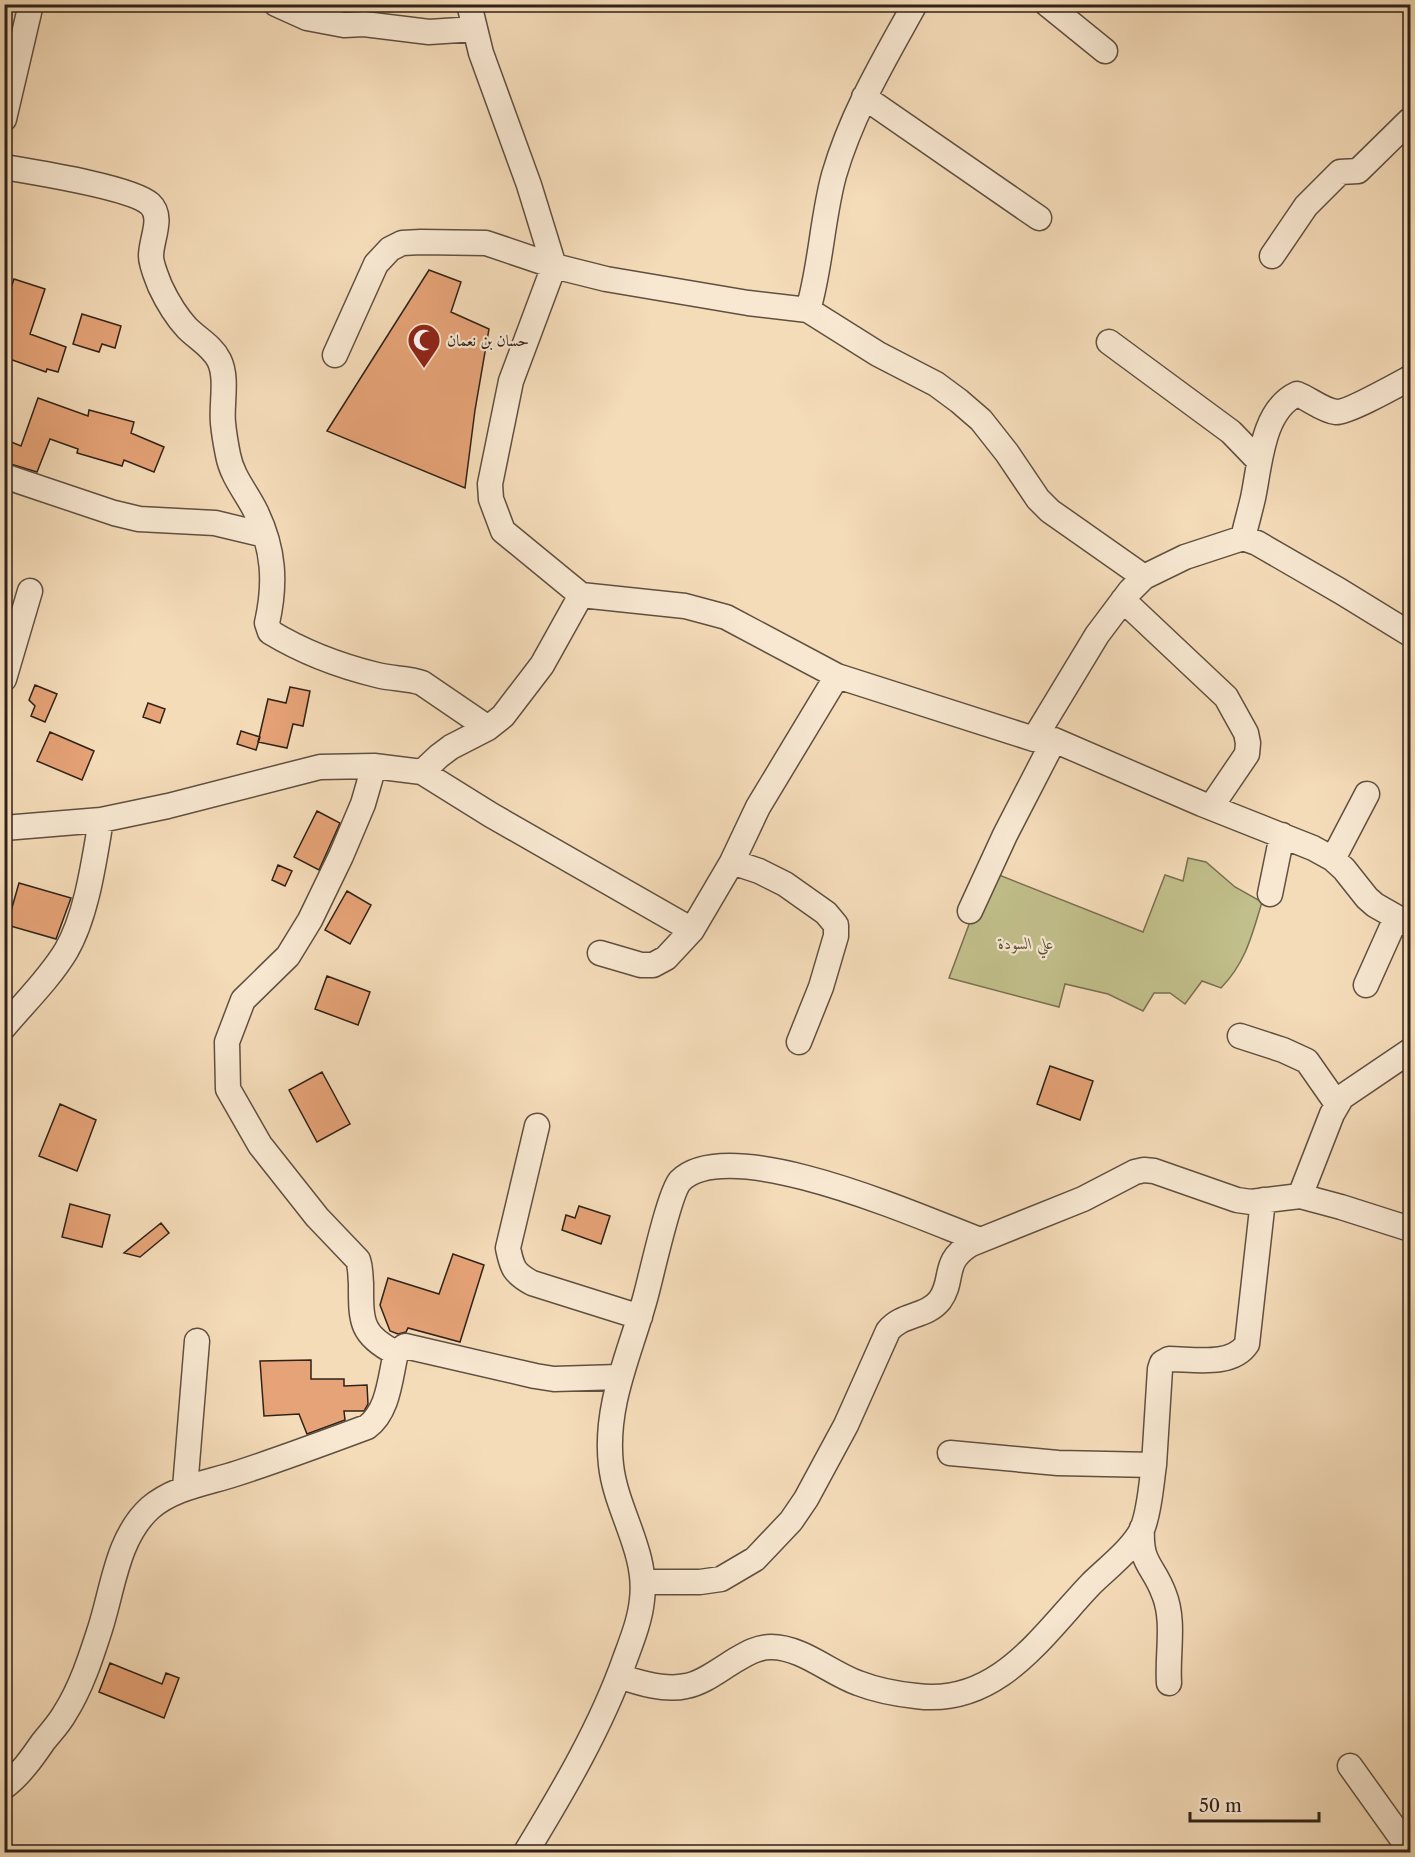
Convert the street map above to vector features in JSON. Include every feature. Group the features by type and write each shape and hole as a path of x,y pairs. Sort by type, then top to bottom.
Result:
{"street":[{"path":"4,119 32,4"},
{"path":"276,4 308,18 344,25 364,24 429,32 475,29"},
{"path":"469,4 481,53 529,185 554,266 511,381 490,484 491,500 503,531 581,595 685,606 726,617 837,676 1044,740 1313,848 1333,859 1350,875 1367,898 1403,921 1366,985"},
{"path":"808,310 817,280 834,176 851,125 915,4"},
{"path":"1047,4 1105,51"},
{"path":"864,97 1039,218"},
{"path":"1272,256 1306,207 1340,172 1358,171 1410,120"},
{"path":"4,167 70,179 126,193 148,202 156,210 157,219 151,258 159,284 171,307 187,327 214,351 221,364 223,423 228,458 238,482 256,511 273,567 267,623 270,632 315,655 378,675 411,679 422,683 488,728"},
{"path":"335,355 376,264 390,249 402,243 486,243 554,266 606,279 748,303 808,310 878,354 936,384 959,401 981,420 1038,499 1050,511 1144,577"},
{"path":"1109,342 1231,432 1259,461"},
{"path":"1243,538 1259,461 1268,431 1279,407 1287,399 1297,394 1323,408 1338,412 1349,410 1410,378"},
{"path":"4,476 114,513 139,519 215,523 265,535"},
{"path":"970,911 1005,835 1044,740 1096,635 1144,577 1185,557 1243,538 1257,543 1410,634"},
{"path":"4,679 30,591"},
{"path":"422,772 451,747 488,728 503,716 542,665 581,595"},
{"path":"1123,600 1226,697 1246,733 1247,754 1211,807"},
{"path":"600,953 640,965 652,965 666,957 692,930 732,862 758,807 837,676"},
{"path":"4,828 101,820 168,806 320,767 374,766 422,772 476,807 692,930"},
{"path":"374,766 363,804 310,920 288,956 243,1000 227,1042 228,1089 261,1145 317,1217 358,1260 361,1269 363,1323 378,1344 396,1353"},
{"path":"1333,859 1367,794"},
{"path":"4,1028 50,973 74,934 83,906 101,820"},
{"path":"1270,894 1282,835"},
{"path":"732,862 759,871 785,884 826,913 836,925 836,936 818,994 799,1042"},
{"path":"1240,1036 1283,1050 1307,1061 1337,1104"},
{"path":"1300,1196 1337,1104 1342,1097 1410,1050"},
{"path":"537,1126 508,1248 512,1266 519,1276 532,1283 640,1317"},
{"path":"526,1852 592,1736 619,1676 642,1603 644,1582 635,1545 615,1488 609,1433 619,1377 640,1317 675,1190 680,1181 708,1169 735,1165 767,1168 876,1199 925,1216 981,1240"},
{"path":"644,1582 700,1582 722,1579 755,1559 790,1521 806,1499 846,1425 888,1331 899,1320 926,1311 940,1300 956,1255 981,1240 1083,1199 1127,1176 1144,1170 1154,1171 1237,1200 1300,1196 1410,1229"},
{"path":"1169,1683 1170,1620 1164,1593 1143,1555 1141,1542 1154,1465 1160,1369 1162,1363 1168,1359 1225,1359 1243,1351 1247,1344 1263,1200"},
{"path":"185,1488 197,1341"},
{"path":"4,1787 30,1760 65,1714 79,1686 100,1629 116,1567 139,1519 166,1497 185,1488 237,1473 367,1427 383,1408 396,1353 405,1346 554,1379 619,1377"},
{"path":"950,1453 1106,1466 1154,1465"},
{"path":"619,1676 667,1687 686,1687 704,1680 755,1649 770,1647 789,1649 858,1683 874,1688 917,1696 960,1693 1000,1676 1024,1658 1132,1543 1142,1528"},
{"path":"1350,1766 1410,1850"}],"green space":[{"name":"علي السودة","path":"1188,858 1206,862 1235,887 1262,902 1242,958 1221,988 1202,981 1185,1004 1170,993 1154,993 1143,1011 1108,994 1065,984 1059,1007 949,978 989,871 1143,932 1165,875 1183,881"}],"building":[{"name":"حسان بن نعمان","path":"429,270 461,282 451,312 489,329 465,488 327,431"},
{"path":"14,279 45,289 30,334 66,347 58,372 47,369 46,372 4,357 4,308"},
{"path":"82,314 121,326 115,348 102,344 99,352 73,344"},
{"path":"38,398 88,416 89,410 134,422 131,433 164,447 154,472 124,460 122,466 77,453 78,449 50,439 37,472 4,462 4,439 21,446"},
{"path":"35,685 57,694 45,722 31,716 35,706 29,700"},
{"path":"290,687 310,691 303,726 293,724 287,748 258,742 268,699 286,703"},
{"path":"148,703 165,709 160,723 143,717"},
{"path":"241,731 260,737 256,750 237,744"},
{"path":"50,732 94,751 82,780 37,761"},
{"path":"317,811 340,823 319,870 294,857"},
{"path":"278,865 292,871 285,886 272,880"},
{"path":"19,883 71,898 56,939 7,925"},
{"path":"347,891 371,905 350,944 325,930"},
{"path":"327,976 370,992 358,1025 315,1009"},
{"path":"1050,1066 1093,1081 1080,1120 1037,1104"},
{"path":"322,1072 350,1124 317,1142 289,1090"},
{"path":"60,1104 96,1120 77,1171 39,1156"},
{"path":"70,1204 110,1215 102,1247 62,1237"},
{"path":"579,1206 610,1216 601,1244 562,1230 566,1215 575,1218"},
{"path":"161,1223 169,1233 140,1257 124,1253"},
{"path":"453,1254 484,1265 460,1342 408,1328 406,1332 398,1334 390,1331 380,1305 388,1278 439,1294"},
{"path":"311,1360 311,1379 344,1379 344,1386 367,1385 368,1404 364,1411 344,1411 345,1420 307,1434 299,1414 264,1416 260,1361"},
{"path":"110,1663 162,1684 166,1673 179,1678 164,1718 99,1692"}],"place":[{"name":"حسان بن نعمان","path":"424,369"}]}
